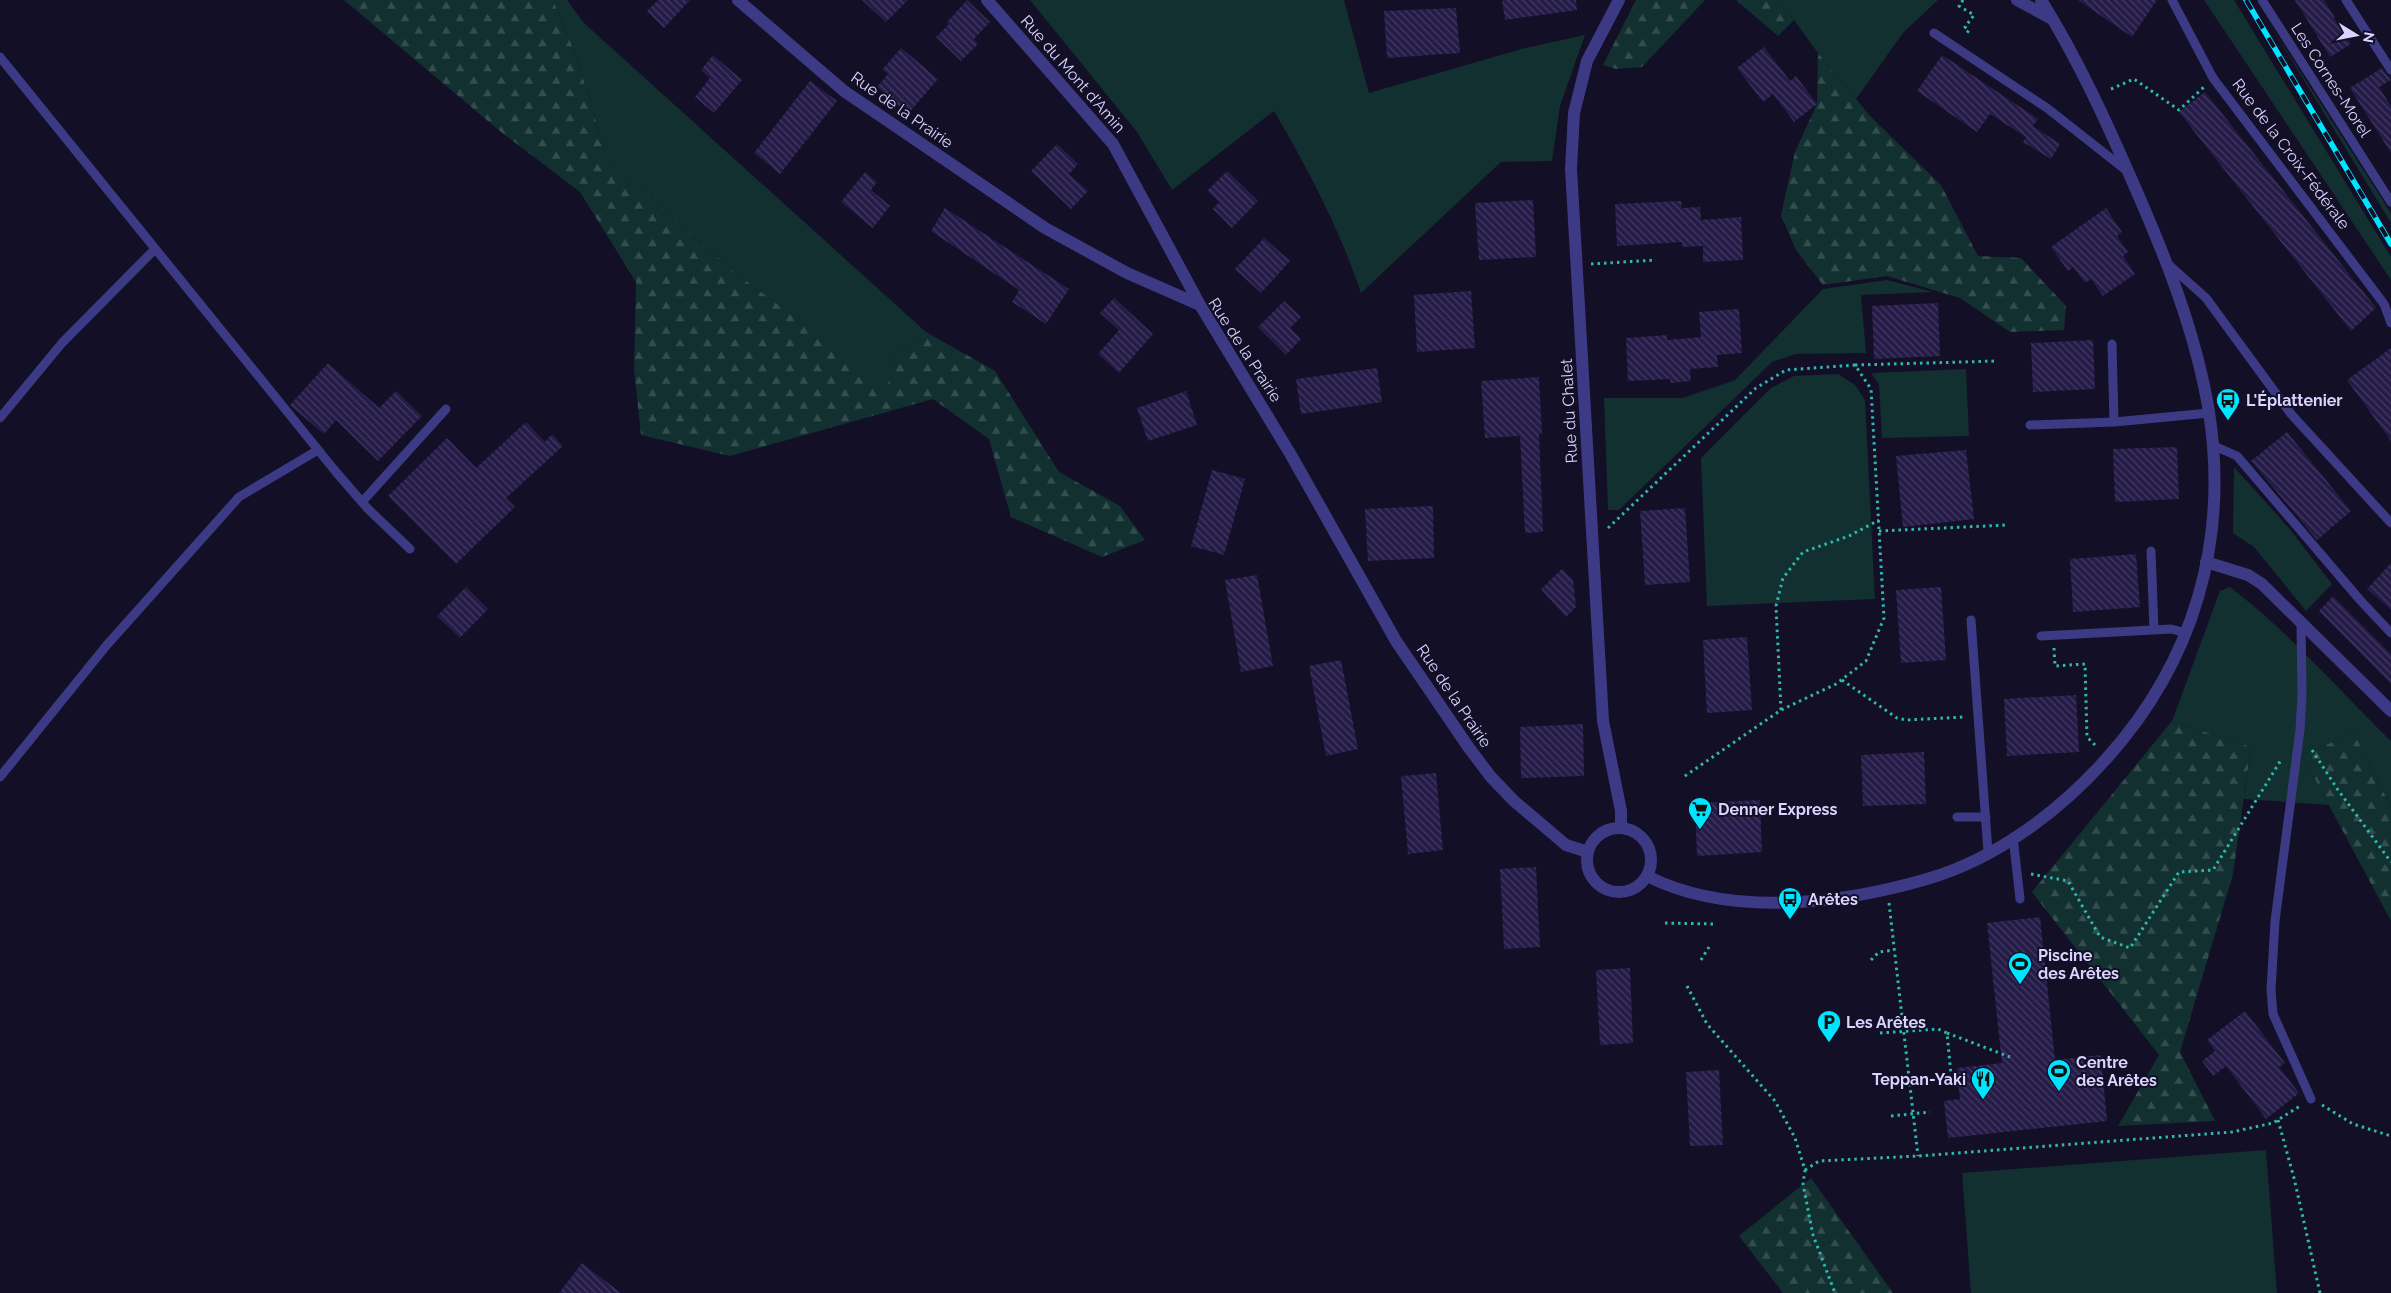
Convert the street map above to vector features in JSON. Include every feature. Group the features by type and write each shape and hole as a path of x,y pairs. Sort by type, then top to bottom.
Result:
{"street":[{"name":"Rue de la Prairie","path":"738,0 844,91 1045,228 1127,273 1200,305 1291,455 1396,640 1469,748 1491,777 1514,801 1566,845 1588,852"},
{"name":"Rue du Mont d'Amin","path":"987,0 1112,144 1200,305"},
{"name":"Rue du Chalet","path":"1619,0 1588,61 1574,112 1571,169 1603,721 1621,811 1621,828"},
{"path":"2018,0 2054,20"},
{"path":"1646,876 1670,886 1733,900 1811,902 1888,891 1940,875 1988,852 2045,818 2085,783 2123,740 2167,676 2187,634 2200,593 2213,505 2212,445 2209,414 2193,342 2168,264 2091,88 2042,0"},
{"path":"2206,562 2248,575 2262,584 2391,712"},
{"path":"1621,828 1641,837 1647,845 1650,855 1650,866 1646,876 1641,883 1624,892 1605,889 1592,876 1588,868 1588,852 1593,842 1600,834 1621,828"}],"lane":[{"name":"Rue de la Croix-Fédérale","path":"2172,0 2213,78 2384,304 2391,323"},
{"name":"Les Cornes-Morel","path":"2262,0 2391,202"},
{"path":"2346,0 2391,70"},
{"path":"1934,33 2047,108 2128,172"},
{"path":"0,57 318,450 362,502 410,549"},
{"path":"0,418 62,343 155,249"},
{"path":"2168,264 2206,298 2291,414 2391,523"},
{"path":"2112,344 2114,422"},
{"path":"362,502 446,409"},
{"path":"2030,425 2114,422 2209,414"},
{"path":"2212,445 2237,456 2360,600 2391,633"},
{"path":"0,777 106,646 239,497 318,450"},
{"path":"2151,550 2154,630"},
{"path":"1971,620 1988,852"},
{"path":"2301,623 2302,695 2300,730 2275,922 2270,990 2273,1014 2311,1099"},
{"path":"2041,636 2154,630 2171,630 2187,634"},
{"path":"1957,817 1986,817"},
{"path":"2013,837 2020,899"}],"path":[{"path":"1963,0 1959,6 1974,15 1965,27 1969,32"},
{"path":"2111,89 2134,79 2179,110 2204,87"},
{"path":"1576,264 1656,260"},
{"path":"1593,542 1756,388 1786,370 1854,365 1998,361"},
{"path":"1682,778 1782,710 1842,680 1866,661 1884,618 1871,389 1854,365"},
{"path":"1782,710 1776,606 1783,578 1803,552 1849,536 1878,520"},
{"path":"1879,531 2007,525"},
{"path":"2053,635 2055,666 2085,664 2087,737 2095,744"},
{"path":"1842,680 1897,718 1906,720 1978,716"},
{"path":"2300,730 2338,790 2391,862"},
{"path":"2017,870 2068,881 2100,937 2130,948 2178,872 2213,870 2284,755"},
{"path":"1889,904 1918,1156"},
{"path":"1665,923 1713,924"},
{"path":"1701,960 1709,947"},
{"path":"1871,960 1879,952 1894,950"},
{"path":"1687,986 1707,1024 1775,1101 1795,1138 1805,1170 1803,1184 1813,1234 1835,1293"},
{"path":"1880,1034 1938,1029 2010,1057"},
{"path":"1947,1033 1952,1085 1959,1085"},
{"path":"1805,1170 1819,1161 1918,1156 2232,1132 2273,1123 2311,1099 2353,1124 2391,1136"},
{"path":"1891,1116 1930,1112"},
{"path":"2278,1120 2294,1178 2320,1293"}],"green space":[{"path":"344,0 553,0 576,55 607,158 733,271 887,387 896,354 926,332 995,371 1059,472 1120,506 1145,540 1102,557 1011,517 989,439 933,399 730,456 641,435 634,369 636,282 580,192 501,132"},
{"path":"553,0 567,0 584,23 926,332 896,354 887,388 733,271 607,158 576,55"},
{"path":"1030,0 1344,0 1369,93 1525,48 1585,35 1560,106 1552,161 1501,162 1361,293 1343,246 1322,200 1274,111 1172,190 1137,132"},
{"path":"1636,0 1705,0 1642,67 1616,69 1603,65"},
{"path":"1736,0 1775,0 1794,20 1778,36"},
{"path":"1775,0 1938,0 1903,33 1856,99 1794,20"},
{"path":"2204,0 2234,0 2391,257 2391,280"},
{"path":"2269,23 2391,213 2391,223"},
{"path":"1818,53 1870,116 1941,185 1978,256 2021,258 2066,306 2064,330 2010,332 1960,298 1887,276 1823,285 1796,250 1781,215 1795,152 1817,104"},
{"path":"1887,280 1933,292 1861,295 1866,353 1796,354 1772,362 1619,510 1608,510 1604,398 1683,398 1735,380 1823,289"},
{"path":"1966,369 1969,436 1882,438 1879,384 1871,373"},
{"path":"1838,374 1855,385 1865,400 1875,599 1707,606 1701,458 1771,388 1794,376"},
{"path":"2234,467 2289,528 2332,584 2306,611 2254,547 2233,533"},
{"path":"2230,587 2293,642 2391,741 2391,807 2354,733 2302,755 2329,805 2244,799 2251,747 2172,721 2220,591"},
{"path":"2172,721 2251,747 2233,874 2180,1052 2215,1121 2118,1126 2159,1055 2032,892"},
{"path":"2354,733 2391,807 2391,921 2302,755"},
{"path":"2266,1150 2277,1293 1971,1293 1962,1173"},
{"path":"1811,1178 1893,1293 1783,1293 1739,1236"}],"building":[{"path":"658,0 690,0 664,28 647,11"},
{"path":"862,0 908,0 886,22"},
{"path":"967,0 990,22 974,39 978,44 961,61 936,37 949,24 947,22"},
{"path":"1502,0 1576,0 1577,10 1505,20"},
{"path":"2078,0 2157,0 2132,37"},
{"path":"2295,0 2324,0 2351,44 2330,57"},
{"path":"1456,8 1460,53 1387,58 1384,11"},
{"path":"1764,47 1790,81 1796,76 1817,104 1794,122 1773,94 1763,102 1737,68"},
{"path":"901,48 938,79 908,114 877,87 888,74 882,70"},
{"path":"713,55 742,80 714,113 695,97 710,78 701,70"},
{"path":"1942,55 2038,119 2033,126 2060,144 2051,159 2023,142 2026,137 1990,114 1977,132 1917,91"},
{"path":"2382,68 2391,80 2379,87 2391,106 2391,153 2350,88"},
{"path":"810,81 837,101 780,174 754,153"},
{"path":"2205,92 2376,308 2351,331 2179,112"},
{"path":"1057,144 1078,164 1069,174 1088,191 1071,209 1031,171"},
{"path":"1227,171 1258,201 1232,228 1213,209 1219,202 1207,191"},
{"path":"865,172 877,182 871,190 890,206 873,228 841,202"},
{"path":"1533,200 1536,257 1479,260 1475,203"},
{"path":"1681,201 1682,208 1700,207 1701,220 1741,217 1743,260 1703,262 1703,246 1682,247 1682,242 1617,246 1615,204"},
{"path":"945,208 1069,289 1046,324 1012,302 1019,290 931,231"},
{"path":"2106,208 2122,232 2117,236 2128,252 2123,256 2135,274 2103,296 2091,279 2085,283 2073,267 2068,271 2051,247"},
{"path":"1264,238 1290,261 1261,293 1235,269"},
{"path":"1471,291 1475,348 1417,352 1414,295"},
{"path":"1114,298 1153,334 1119,373 1098,354 1119,330 1100,313"},
{"path":"1284,301 1301,317 1290,328 1301,339 1286,355 1258,327"},
{"path":"1938,303 1940,356 1874,359 1872,306"},
{"path":"1739,309 1742,353 1717,355 1718,367 1690,369 1691,381 1671,383 1670,379 1628,381 1626,338 1667,335 1667,340 1701,337 1699,312"},
{"path":"2093,340 2095,389 2033,392 2031,343"},
{"path":"2391,348 2391,441 2347,380"},
{"path":"328,363 379,408 396,391 422,416 378,461 336,420 324,434 290,405"},
{"path":"1377,368 1382,402 1301,414 1296,379"},
{"path":"1539,377 1542,434 1539,434 1543,532 1525,533 1520,436 1485,438 1481,381"},
{"path":"1186,391 1197,425 1148,441 1137,408"},
{"path":"526,422 545,442 552,434 563,446 506,498 515,507 456,564 388,496 447,438 476,468"},
{"path":"2287,432 2351,511 2317,540 2251,461"},
{"path":"2177,447 2179,499 2115,502 2113,449"},
{"path":"1966,450 1974,519 1903,527 1896,456"},
{"path":"1212,470 1245,479 1224,555 1191,546"},
{"path":"1433,506 1434,558 1368,561 1365,509"},
{"path":"1685,508 1690,582 1645,585 1640,511"},
{"path":"2136,554 2140,607 2073,612 2070,559"},
{"path":"2391,563 2391,610 2367,589"},
{"path":"1562,569 1573,580 1576,607 1566,617 1541,589"},
{"path":"1257,575 1273,666 1241,672 1225,580"},
{"path":"466,587 488,609 460,638 437,616"},
{"path":"1941,587 1946,660 1901,663 1896,590"},
{"path":"2333,596 2391,654 2391,684 2319,611"},
{"path":"1747,637 1752,710 1707,713 1703,640"},
{"path":"1341,660 1358,749 1326,756 1309,666"},
{"path":"2076,695 2079,752 2007,756 2004,699"},
{"path":"1583,724 1584,776 1521,778 1520,727"},
{"path":"1924,752 1926,804 1863,806 1861,755"},
{"path":"1436,773 1443,850 1408,854 1401,776"},
{"path":"1760,800 1762,852 1697,856 1695,803"},
{"path":"1536,867 1540,947 1504,949 1500,869"},
{"path":"2040,917 2055,1060 2101,1055 2107,1121 1948,1138 1944,1101 1960,1099 1957,1068 2002,1063 1987,923"},
{"path":"1630,968 1633,1043 1600,1045 1596,970"},
{"path":"2245,1011 2285,1063 2279,1067 2299,1093 2266,1119 2226,1066 2213,1076 2202,1061 2215,1051 2207,1040"},
{"path":"1719,1070 1723,1145 1690,1146 1686,1072"},
{"path":"582,1263 621,1293 559,1293"}],"railway":[{"path":"2246,0 2391,244"}],"place":[{"name":"L'Éplattenier","path":"2228,421"},
{"name":"Denner Express","path":"1700,830"},
{"name":"Arêtes","path":"1790,920"},
{"name":"Piscine des Arêtes","path":"2020,985"},
{"name":"Les Arêtes","path":"1829,1043"},
{"name":"Centre des Arêtes","path":"2059,1092"},
{"name":"Teppan-Yaki","path":"1983,1100"}]}
